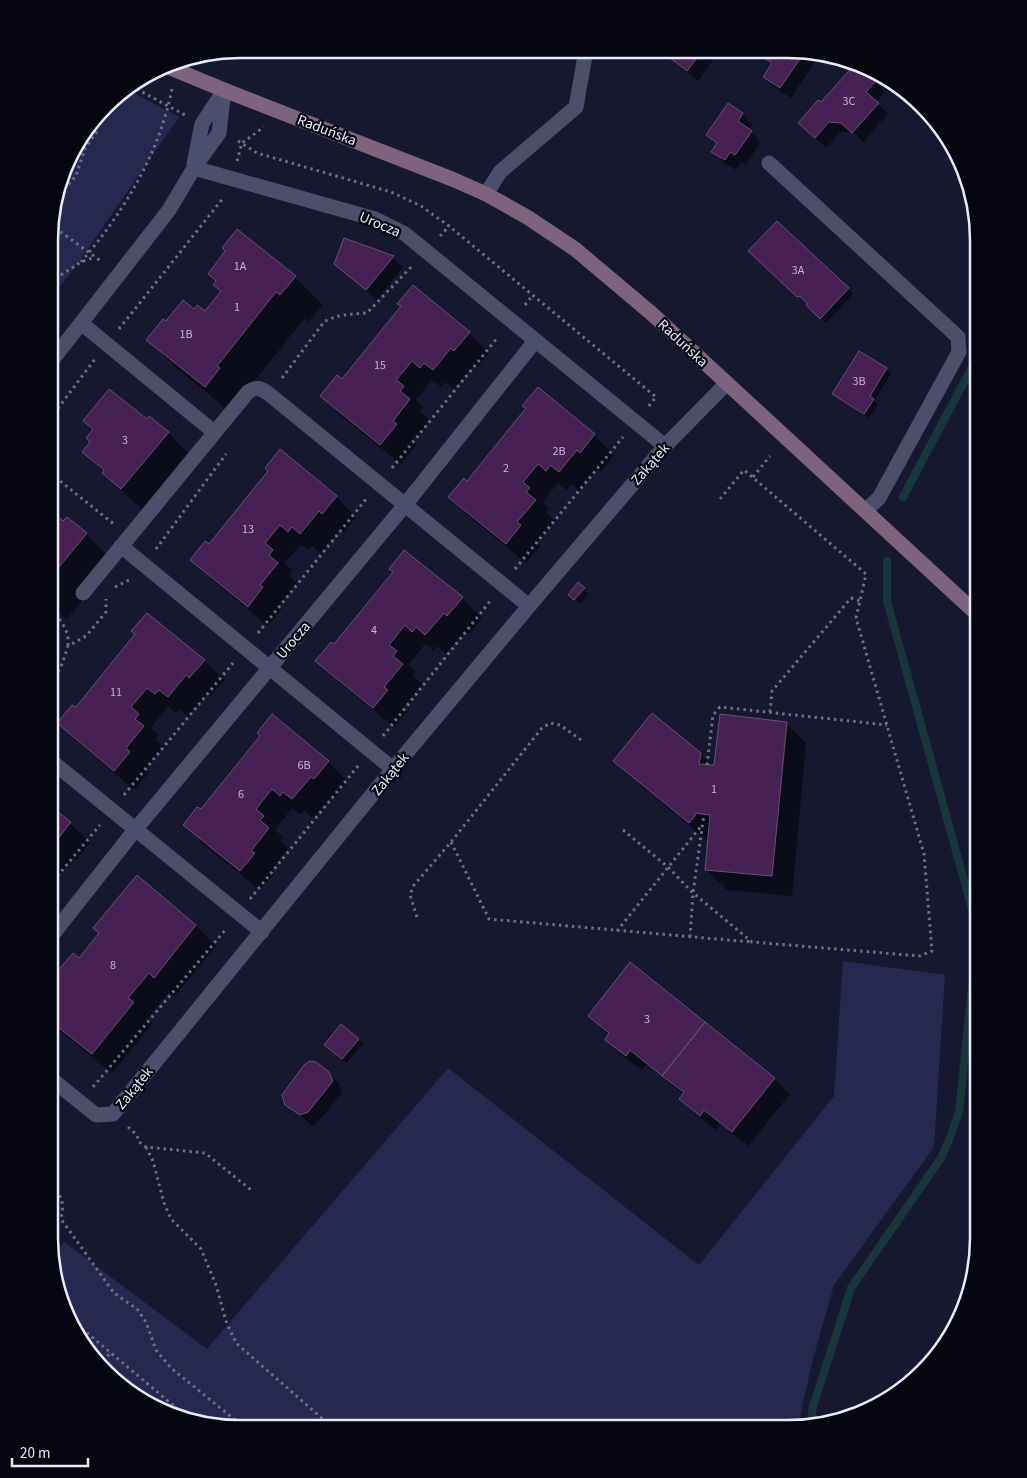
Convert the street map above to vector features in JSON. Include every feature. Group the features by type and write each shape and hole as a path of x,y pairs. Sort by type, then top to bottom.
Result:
{"street":[{"path":"486,194 500,172 576,107 585,58"},
{"name":"Raduńska","path":"174,69 452,178 527,216 575,249 651,313 970,608"},
{"path":"58,353 169,210 194,168 220,133 224,90"},
{"path":"769,163 958,337 959,352 879,498 866,510"},
{"name":"Urocza","path":"194,168 375,219 405,234 665,446"},
{"path":"81,323 214,432"},
{"name":"Urocza","path":"58,928 135,830 405,505 535,341"},
{"name":"Zakątek","path":"58,1084 96,1116 113,1114 528,606 665,446 727,383"},
{"path":"83,593 248,392 254,388 261,388 528,606"},
{"path":"125,541 145,565 394,769"},
{"path":"58,767 262,932"}],"path":[{"path":"82,262 132,192 145,169 168,106 173,83"},
{"path":"58,408 229,191 242,142 270,124 276,110"},
{"path":"65,187 76,176 85,148 96,133 97,127"},
{"path":"270,394 324,322 332,318 367,313 449,226"},
{"path":"58,230 119,275"},
{"path":"58,277 82,262 96,257"},
{"path":"58,875 533,295"},
{"path":"113,588 130,580 145,565 230,449"},
{"path":"753,478 770,456"},
{"path":"451,842 489,920 920,956 932,951 924,854 856,618 866,574 744,470 720,500"},
{"path":"58,479 125,541"},
{"path":"68,646 86,636 106,612 106,594"},
{"path":"770,712 772,691 851,598 860,601"},
{"path":"58,618 66,631 69,642 58,671"},
{"path":"707,765 713,715 720,707 887,725"},
{"path":"417,917 411,900 411,891 414,885 451,842 542,728 550,723 560,725 581,740"},
{"path":"690,938 693,892 704,814"},
{"path":"617,931 702,825"},
{"path":"623,830 668,867 693,892 752,942"},
{"path":"113,1114 137,1135 139,1142 146,1147 153,1161 164,1203 171,1219 200,1249 216,1285 226,1321 236,1343 323,1420"},
{"path":"146,1147 205,1153 250,1190"},
{"path":"58,1193 64,1205 61,1219 114,1293 136,1309 146,1322 156,1350 171,1368 236,1420"},
{"path":"83,1329 179,1410"},
{"path":"104,1360 111,1352"}],"shaded area":[{"path":"133,92 179,117 58,289 58,228 61,204 67,181 76,159 95,129 111,111"},
{"path":"843,961 945,975 934,1147 834,1285 813,1359 799,1420 228,1420 204,1417 181,1411 159,1402 129,1383 111,1367 95,1349 76,1319 67,1297 61,1274 58,1250 64,1242 207,1349 448,1068 699,1265 834,1096"}],"building":[{"path":"670,58 697,58 687,71"},
{"path":"764,58 800,58 780,88 763,77 772,63"},
{"path":"851,69 876,81 866,92 879,103 852,133 841,123 829,122 815,138 798,123 818,100 821,102"},
{"path":"728,103 743,113 738,121 752,131 735,155 730,152 725,160 711,152 717,143 706,135"},
{"path":"777,221 849,288 820,319 806,305 807,303 799,296 797,297 748,251"},
{"path":"237,229 296,276 280,295 276,292 217,366 220,368 205,387 146,340 163,319 166,321 183,300 194,309 197,305 205,311 221,291 213,285 216,281 208,274 225,251 222,248"},
{"path":"344,238 394,256 366,290 334,264"},
{"path":"413,285 470,332 454,351 451,348 433,370 424,363 420,368 412,361 396,380 404,386 400,391 410,399 393,421 397,424 380,445 320,396 337,375 342,379 401,306 397,304"},
{"path":"859,351 887,368 870,396 874,399 864,414 832,394"},
{"path":"538,387 595,434 580,453 577,450 559,472 550,465 546,471 538,464 523,482 530,488 526,492 536,500 517,522 521,525 506,544 448,497 464,478 467,481 526,408 522,406"},
{"path":"109,389 147,419 149,416 169,432 121,489 102,473 104,470 82,452 90,442 86,438 93,429 83,421"},
{"path":"280,449 337,496 322,514 319,511 300,534 292,527 288,532 280,525 265,543 273,550 269,555 278,563 260,585 263,587 248,607 190,560 205,541 209,544 268,471 265,468"},
{"path":"58,517 63,521 67,517 87,533 58,568"},
{"path":"404,550 463,597 447,616 444,613 425,635 416,627 412,632 405,625 389,645 397,651 393,656 403,664 384,687 388,690 373,708 315,661 331,642 334,644 393,572 389,569"},
{"path":"578,582 585,588 574,600 568,595"},
{"path":"147,613 205,660 189,678 186,675 168,697 159,690 155,694 147,688 131,707 139,714 135,719 144,726 126,748 130,752 114,771 58,724 58,722 72,705 76,707 135,634 131,631"},
{"path":"652,713 701,753 699,764 714,765 720,714 787,722 772,876 705,870 710,815 695,813 695,816 689,823 613,761"},
{"path":"272,714 329,761 314,779 311,777 292,799 283,792 280,796 272,789 256,809 264,816 260,820 269,828 251,851 255,853 240,871 183,825 197,807 201,809 260,736 257,733"},
{"path":"58,812 71,822 58,838"},
{"path":"137,875 196,925 154,978 149,973 128,998 134,1002 92,1054 58,1027 58,970 73,953 79,958 99,933 93,928"},
{"path":"630,962 705,1022 662,1076 630,1050 626,1056 605,1040 609,1033 588,1016"},
{"path":"705,1022 775,1078 732,1132 704,1110 700,1116 679,1099 684,1092 662,1076"},
{"path":"341,1024 359,1039 342,1059 324,1045"},
{"path":"310,1061 316,1062 329,1072 333,1081 308,1112 300,1115 285,1105 282,1095 304,1065"}],"waterway":[{"path":"903,497 970,371"},
{"path":"887,561 887,601 970,902"},
{"path":"813,1419 812,1410 851,1288 941,1158 951,1135 959,1112 970,1006"}]}
